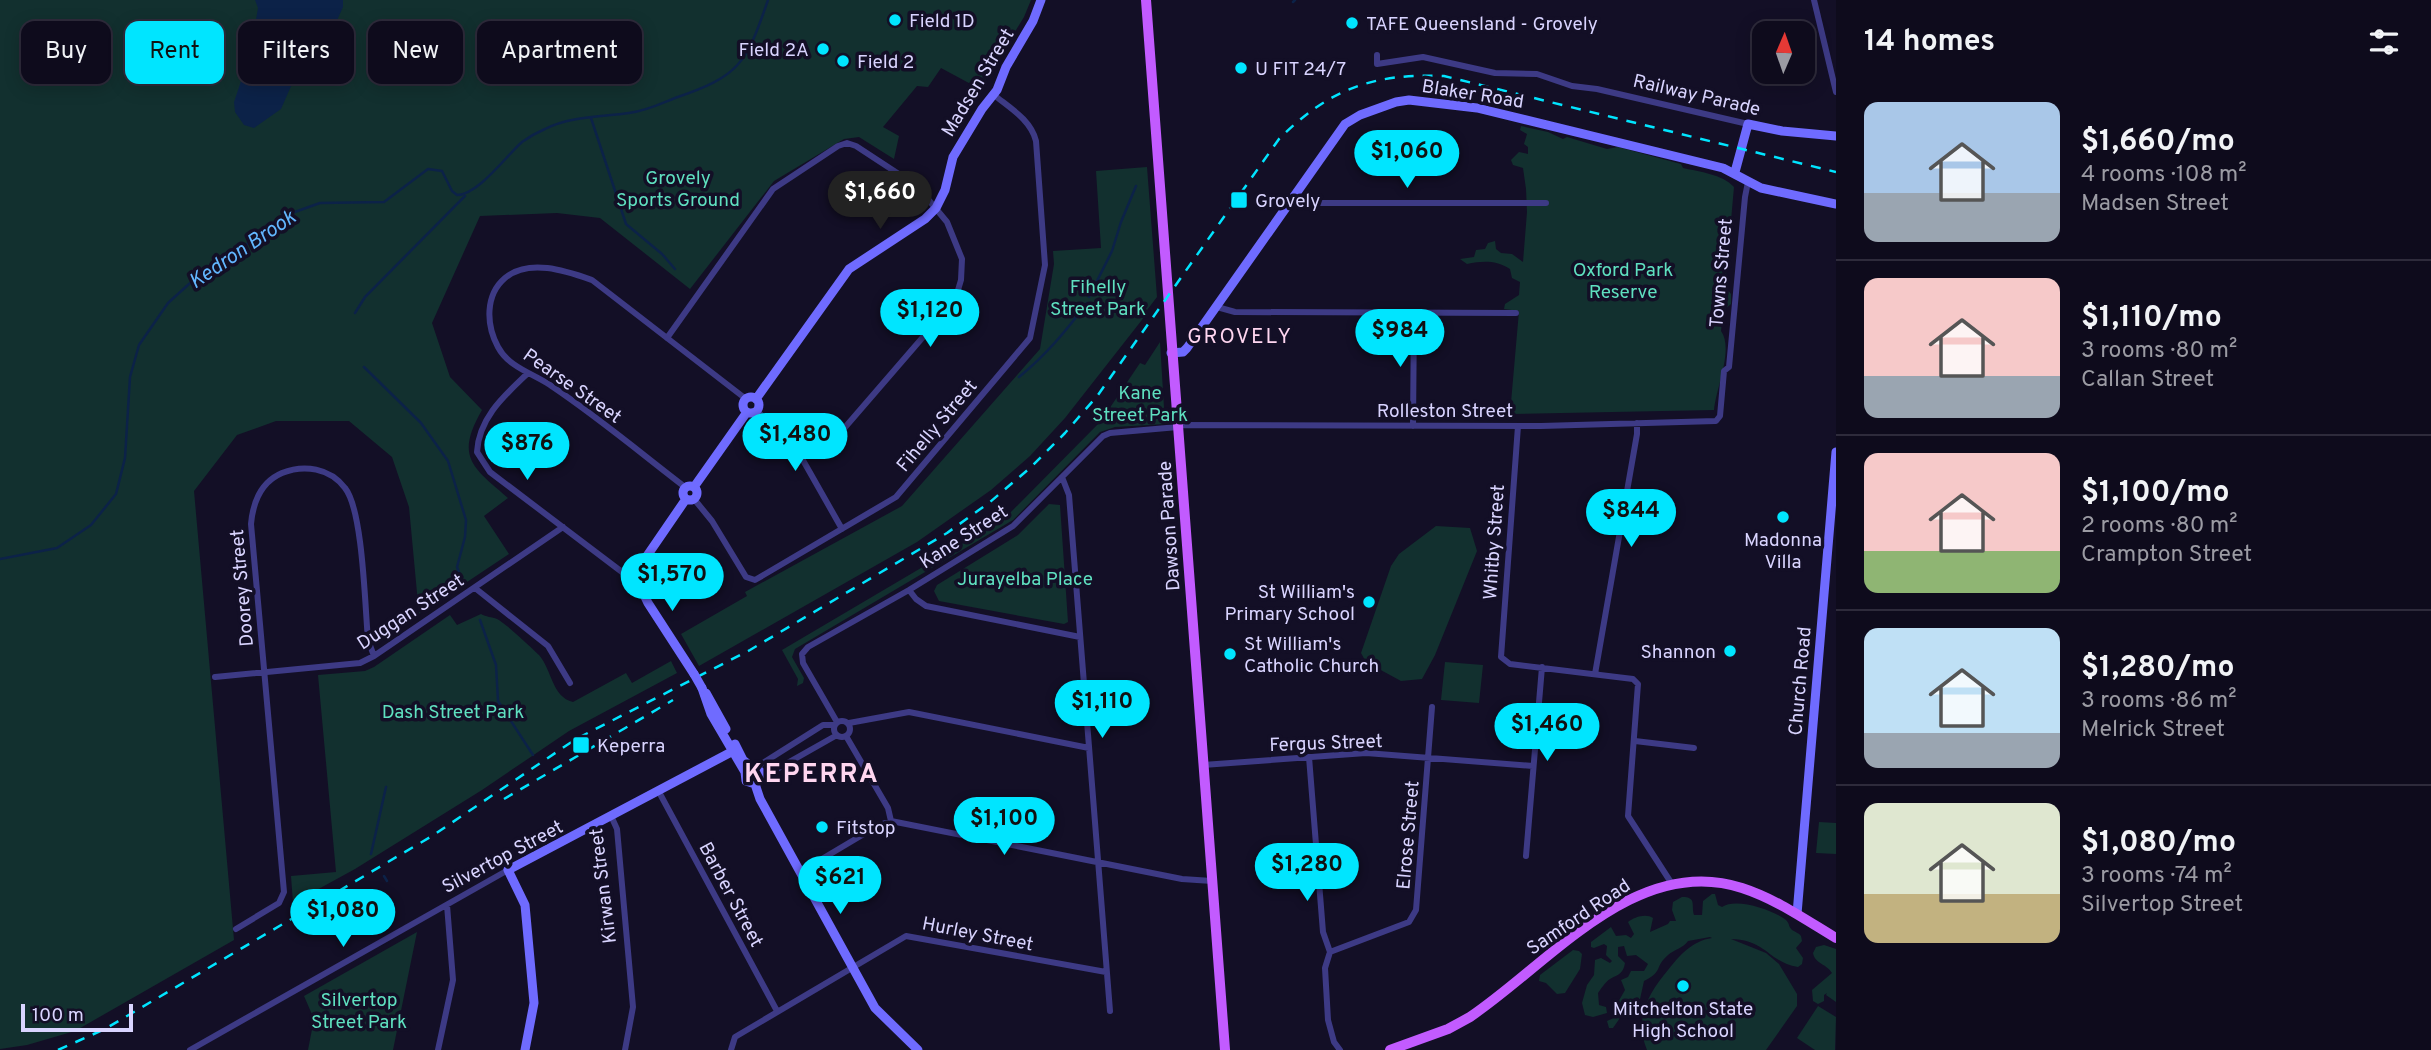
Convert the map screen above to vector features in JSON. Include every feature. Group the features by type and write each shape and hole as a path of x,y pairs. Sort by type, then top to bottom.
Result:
{"main road":[{"name":"Dawson Parade","path":"1146,0 1225,1050"},
{"name":"Samford Road","path":"1397,1049 1471,1017 1565,943 1613,910 1647,891 1672,884 1698,881 1735,886 1762,895 1836,938"}],"street":[{"name":"Madsen Street","path":"936,208 945,190 953,157 982,109 994,95 1033,21 1041,0"},
{"path":"1814,0 1836,92"},
{"name":"Railway Parade","path":"1377,55 1377,64 1423,57 1495,73 1537,74 1572,86 1597,89 1748,124 1782,131 1836,136"},
{"name":"Fihelly Street","path":"690,499 712,521 746,577 755,580 899,494 1030,338 1045,265 1036,141 1034,133 1021,117 994,95"},
{"name":"Blaker Road","path":"1171,353 1183,352 1187,348 1345,124 1360,115 1396,102 1409,100 1478,108 1723,168 1761,188 1836,204"},
{"path":"1735,173 1748,124"},
{"path":"667,338 773,188 838,146 847,143 856,146 910,181 936,208 953,233 962,259 961,280 955,300 841,432 800,455"},
{"name":"Towns Street","path":"1712,422 1720,416 1724,371 1730,367 1748,182"},
{"path":"1291,201 1546,203"},
{"path":"842,529 800,455 743,405 751,399 849,269 925,219 936,208"},
{"name":"Pearse Street","path":"690,487 552,385 512,364 498,347 488,316 492,295 504,279 531,268 565,270 592,280 751,399"},
{"path":"1217,307 1235,312 1516,313"},
{"path":"1413,426 1414,313"},
{"path":"528,373 484,421 478,452 490,472 622,572 629,574 631,579 637,580"},
{"path":"638,569 690,499 697,494 690,487 759,404 751,399"},
{"name":"Rolleston Street","path":"1178,426 1518,426 1712,422"},
{"path":"1595,674 1637,423"},
{"name":"Kane Street","path":"836,723 803,663 802,654 808,647 909,590 1013,526 1102,436 1178,426"},
{"name":"Whitby Street","path":"1518,426 1500,654 1502,660 1510,664 1542,667"},
{"name":"Church Road","path":"1797,914 1833,525 1836,452"},
{"name":"Doorey Street","path":"236,929 279,903 284,891 251,524 256,498 273,477 298,467 326,471 346,488 357,517 368,640 374,656"},
{"path":"1062,477 1069,495 1110,1011"},
{"name":"Duggan Street","path":"215,677 360,663 563,527"},
{"path":"629,574 631,569 638,569"},
{"path":"637,580 641,574 638,569"},
{"path":"637,580 648,603 694,674 708,708 735,751 751,769 759,770 760,799 851,967 879,1014 917,1050"},
{"path":"475,588 548,646 570,683"},
{"path":"909,590 926,606 1080,636"},
{"path":"1526,856 1542,667 1633,679 1638,684 1628,816 1672,884"},
{"name":"Elrose Street","path":"1331,952 1409,922 1416,910 1432,707"},
{"path":"846,736 837,735 758,781 746,780 751,769 823,725 909,712 1089,748"},
{"path":"836,723 834,729 837,735"},
{"path":"846,736 851,730 849,723"},
{"path":"846,736 888,808 891,821"},
{"path":"1635,741 1694,748"},
{"name":"Kirwan Street","path":"625,1050 633,1007 617,829 612,818 735,751"},
{"name":"Fergus Street","path":"1203,765 1366,753 1533,766"},
{"path":"1309,757 1323,932 1331,952 1325,968 1328,1020 1333,1046 1340,1050"},
{"name":"Barber Street","path":"659,792 777,1011"},
{"name":"Silvertop Street","path":"190,1050 508,870 612,818"},
{"path":"800,872 879,825 891,821 1182,879 1212,881"},
{"path":"508,870 525,905 534,1003 525,1050"},
{"path":"438,1050 453,980 447,905"},
{"name":"Hurley Street","path":"731,1050 735,1037 902,937 909,936 1106,972"}],"green space":[{"name":"Grovely Sports Ground","path":"0,0 1031,0 1024,17 980,89 941,68 928,87 917,86 883,127 899,136 894,159 859,137 844,139 774,181 690,289 600,218 557,213 480,216 432,323 450,377 482,410 474,426 469,450 477,469 508,498 484,516 509,554 419,614 409,507 392,457 349,421 276,421 237,435 194,491 234,940 75,1031 27,1045 0,1049"},
{"name":"Oxford Park Reserve","path":"1521,126 1548,132 1563,139 1567,137 1607,149 1618,147 1681,164 1683,168 1717,176 1734,187 1725,287 1731,294 1731,304 1723,311 1721,331 1726,348 1714,410 1510,414 1519,311 1504,309 1505,304 1519,295 1520,282 1512,278 1510,269 1499,264 1467,264 1460,259 1474,257 1476,250 1485,249 1488,243 1495,241 1496,249 1501,253 1512,254 1523,262 1526,189 1523,168 1513,165 1511,160 1519,152 1528,154 1528,147 1524,144 1527,134 1520,130"},
{"name":"Fihelly Street Park","path":"1147,167 1157,297 1065,418 1030,456 991,490 917,542 699,666 681,634 747,596 745,592 902,506 1040,349 1054,264 1053,251 1101,248 1096,171"},
{"name":"Kane Street Park","path":"1160,342 1165,424 1115,427 1100,432 1013,520 795,649 792,657 804,678 803,683 797,686 798,679 782,650 1004,519 1101,421 1140,363 1145,365"},
{"name":"Jurayelba Place","path":"1049,504 1060,505 1068,622 1064,624 939,601 934,591 937,585 1018,535"},
{"path":"1436,526 1470,528 1477,551 1435,655 1422,679 1401,681 1366,662 1361,653 1391,566 1399,554"},
{"name":"Dash Street Park","path":"481,614 501,621 536,652 556,689 573,702 626,673 632,683 671,661 677,673 569,731 482,790 355,869 293,903 291,876 336,872 318,675 365,671 450,615 457,625"},
{"path":"1445,662 1483,665 1479,703 1441,700"},
{"path":"1819,822 1836,823 1836,854 1816,853"},
{"path":"1715,894 1718,905 1722,907 1736,903 1772,912 1786,920 1792,930 1801,936 1802,941 1796,948 1803,958 1798,967 1780,961 1752,943 1731,939 1766,953 1779,964 1797,994 1797,1006 1766,1050 1647,1050 1642,1027 1649,997 1682,954 1692,945 1712,938 1710,937 1688,941 1668,955 1657,972 1644,981 1640,999 1629,1005 1613,1028 1609,1028 1607,1021 1616,1017 1617,1004 1625,990 1621,980 1628,977 1631,971 1644,971 1648,964 1636,955 1627,956 1624,946 1618,947 1618,956 1625,963 1623,969 1606,982 1598,993 1599,1005 1606,1007 1607,1013 1593,1017 1585,1015 1582,1003 1587,985 1594,975 1595,960 1601,958 1610,963 1612,961 1606,955 1607,946 1604,944 1594,948 1591,947 1591,942 1611,927 1616,936 1626,935 1631,938 1634,934 1628,922 1640,916 1653,918 1650,932 1670,921 1676,921 1672,910 1673,902 1682,897 1692,900 1694,915 1702,915 1703,901"},
{"name":"Silvertop Street Park","path":"417,932 393,1050 308,1050 314,1019 304,996"},
{"path":"1824,945 1836,949 1836,1002 1826,995 1827,993 1824,995 1824,1001 1818,1004 1813,1001 1812,990 1832,973 1816,960 1813,953 1816,947"},
{"path":"1573,950 1582,954 1580,969 1565,993 1557,994 1546,983 1539,981 1540,975"},
{"path":"1818,1006 1836,1017 1835,1050 1815,1050 1797,1038"}],"water":[{"path":"255,0 343,0 337,21 256,21 258,8"},
{"path":"240,84 292,84 281,109 254,128 244,125 235,112 234,102"}],"waterway":[{"name":"Kedron Brook","path":"0,559 57,548 91,525 116,494 125,458 130,377 139,345 168,303 189,284 292,213 320,203 384,202 428,169 442,171 452,191 457,195 465,193 483,182 522,142 545,129 575,119 641,111 714,82 738,65 746,53 768,0"},
{"path":"591,118 626,224 662,254 675,269"},
{"path":"1089,297 1112,251 1136,186"},
{"path":"355,313 365,297 465,196"},
{"path":"1019,377 1055,342 1087,303"},
{"path":"364,367 421,423 448,461 466,520 465,537 457,567 463,583"},
{"path":"480,620 496,665 498,701 533,755"},
{"path":"371,854 386,787"},
{"path":"384,876 387,881"}],"railway":[{"path":"58,1050 105,1029 432,836 576,739 750,650 947,533 990,502 1030,468 1098,395 1279,139 1334,96 1374,81 1444,76 1836,172"},
{"path":"504,799 673,700"}],"place":[{"name":"Field 1D","path":"895,20"},
{"name":"TAFE Queensland - Grovely","path":"1352,23"},
{"name":"Field 2A","path":"823,49"},
{"name":"Field 2","path":"843,61"},
{"name":"U FIT 24/7","path":"1241,68"},
{"name":"Grovely","path":"1239,200"},
{"name":"Madonna Villa","path":"1783,517"},
{"name":"St William's Primary School","path":"1369,602"},
{"name":"Shannon","path":"1730,651"},
{"name":"St William's Catholic Church","path":"1230,654"},
{"name":"Keperra","path":"581,745"},
{"name":"Fitstop","path":"822,827"},
{"name":"Mitchelton State High School","path":"1683,986"}],"district":[{"name":"GROVELY","path":"1240,336"},
{"name":"KEPERRA","path":"812,773"}]}
